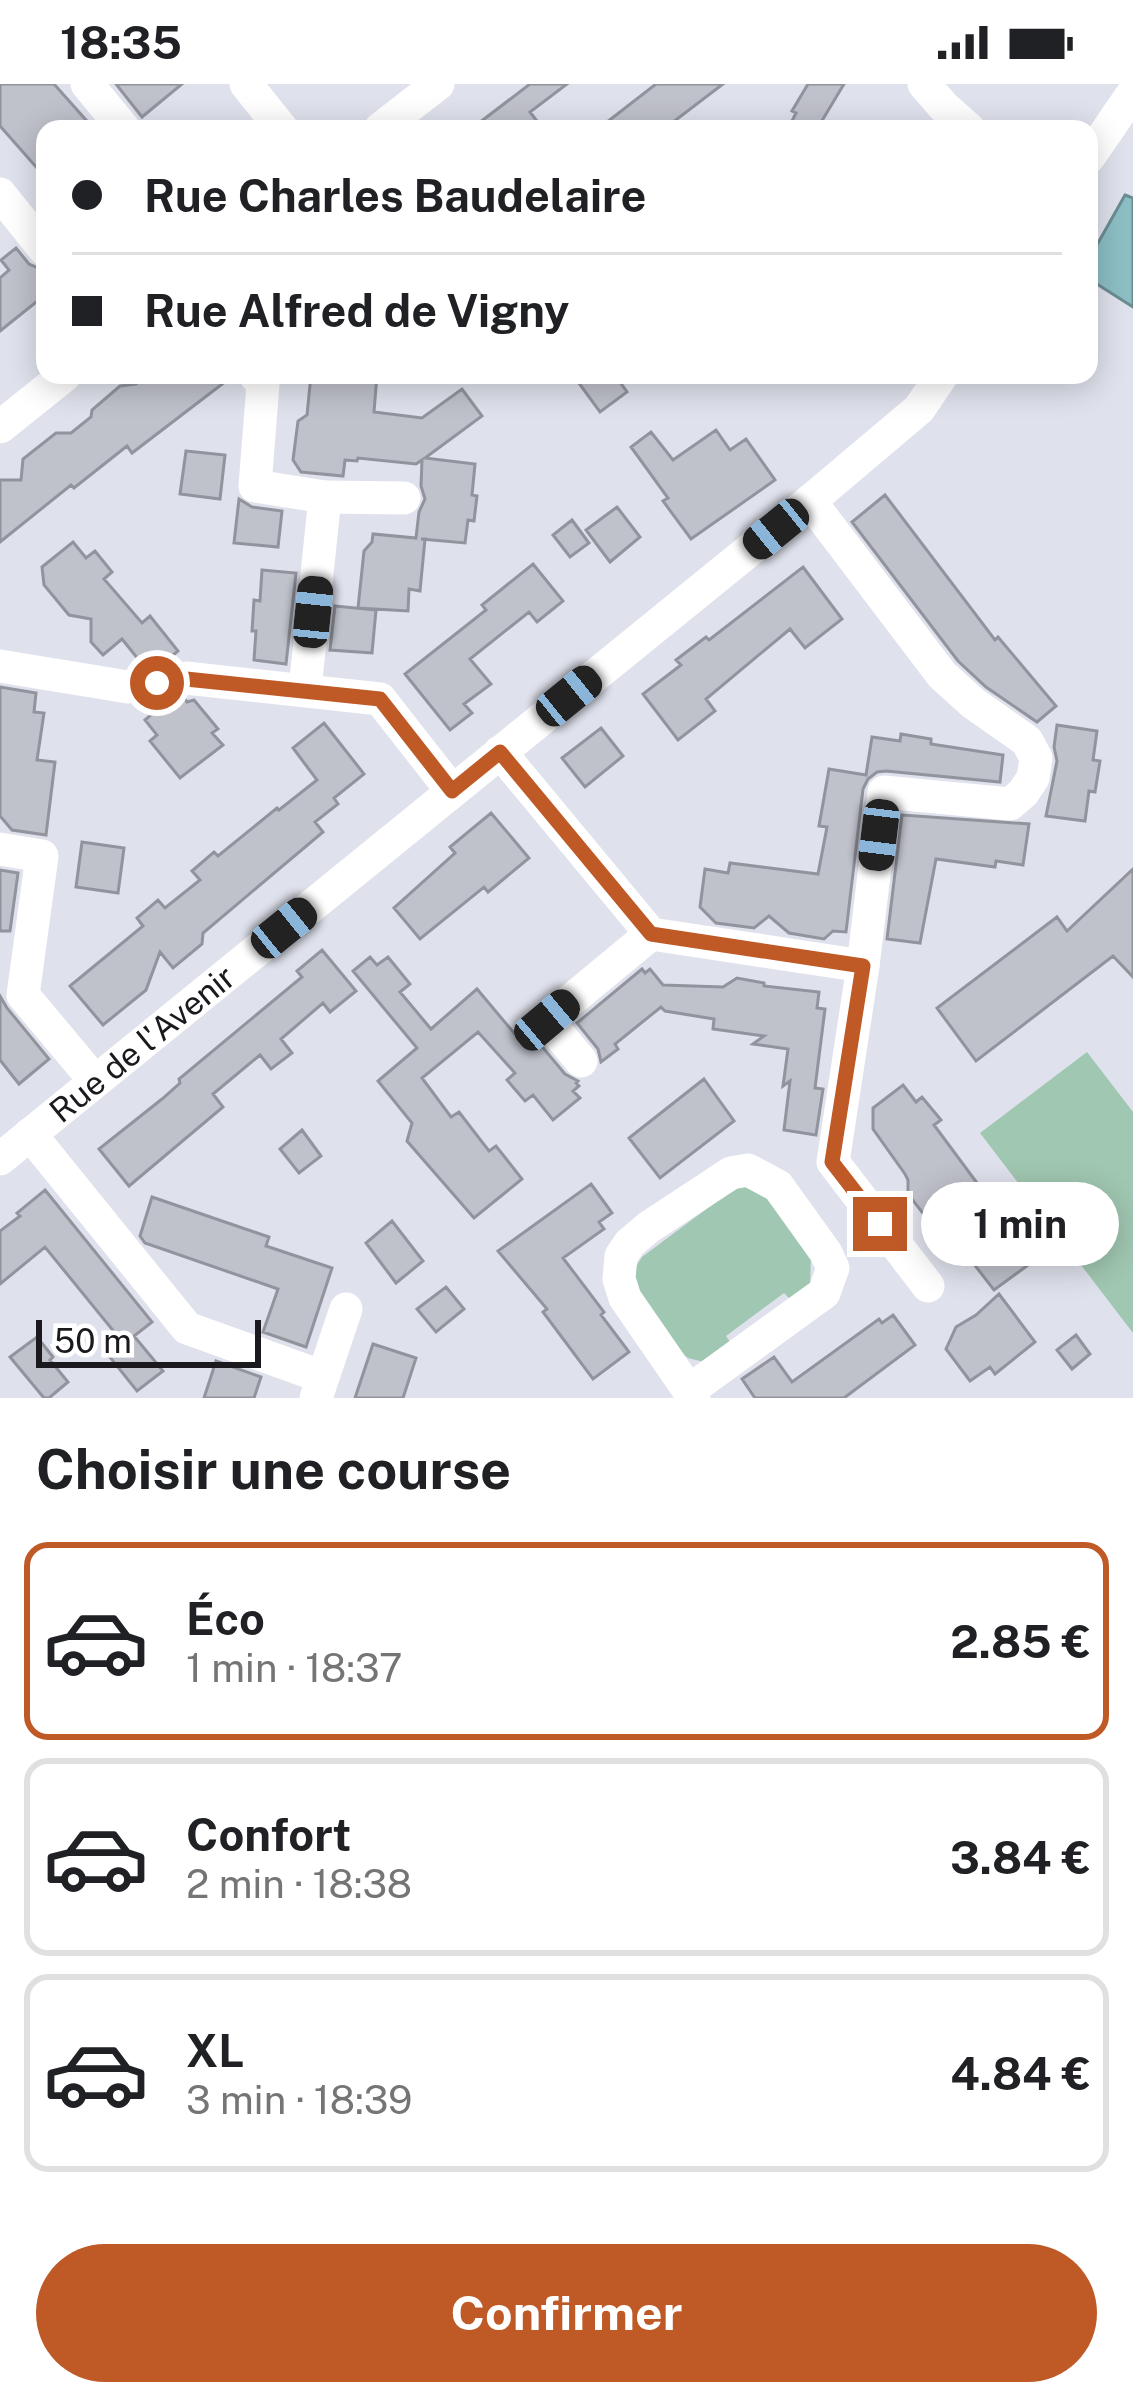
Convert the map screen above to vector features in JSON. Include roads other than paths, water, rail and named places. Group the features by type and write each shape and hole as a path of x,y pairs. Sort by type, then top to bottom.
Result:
{"street":[{"path":"87,84 117,120"},
{"path":"246,84 275,120"},
{"path":"392,120 438,84"},
{"path":"924,84 959,120"},
{"path":"1098,144 1133,93"},
{"path":"0,194 36,239"},
{"path":"0,427 54,384"},
{"path":"263,384 255,486 326,496 404,498"},
{"name":"Rue de l'Avenir","path":"0,1159 810,501 919,409 936,384"},
{"path":"305,689 326,496"},
{"path":"810,501 941,674 1027,741 1036,758 1033,778 1010,804 884,792 832,1162 928,1286"},
{"path":"0,666 128,687 186,679 380,699 452,791"},
{"path":"500,752 651,934 863,966"},
{"path":"0,849 43,856 23,994 95,1081"},
{"path":"581,1061 547,1020 651,934"},
{"path":"30,1135 188,1328 320,1388 346,1309"},
{"path":"748,1170 778,1186 826,1253 833,1268 831,1281 824,1293 692,1394 625,1298 619,1279 621,1256 649,1227 731,1173 748,1170"}],"water":[{"path":"1125,195 1133,198 1133,307 1098,285 1098,243"}]}
